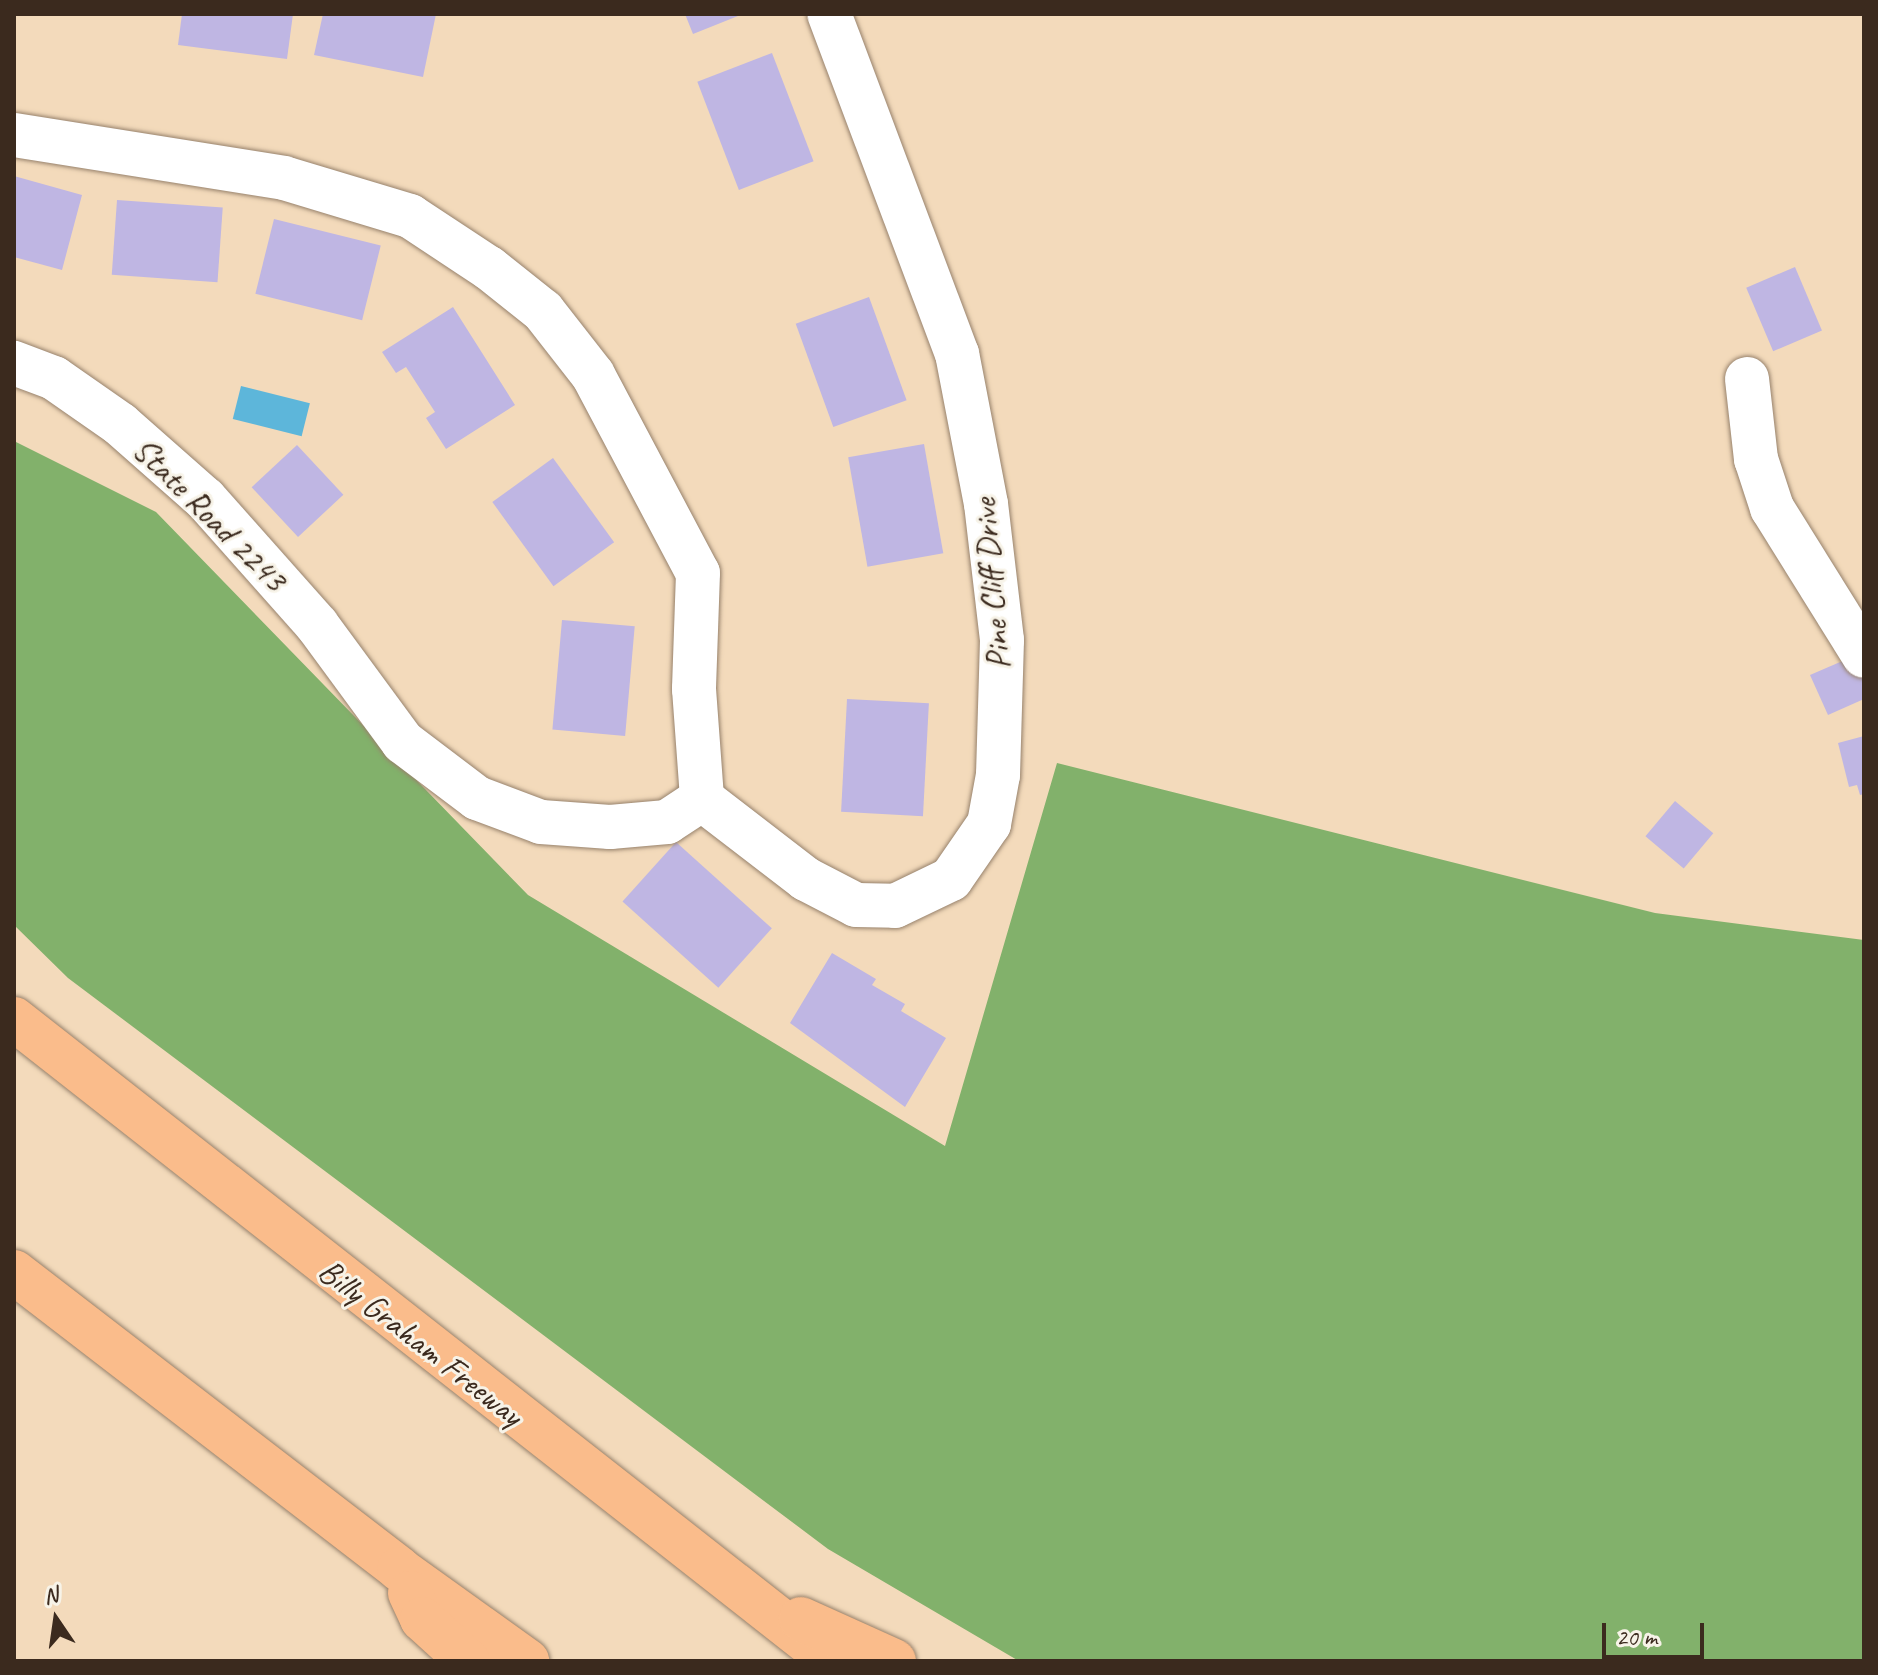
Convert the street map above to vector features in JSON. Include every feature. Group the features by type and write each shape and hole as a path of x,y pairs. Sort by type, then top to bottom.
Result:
{"highway":[{"name":"Billy Graham Freeway","path":"14,1019 739,1592 832,1661"},
{"path":"14,1272 399,1569 527,1661"},
{"path":"399,1569 422,1619 468,1661"},
{"path":"739,1592 894,1661"}],"street":[{"name":"Pine Cliff Drive","path":"702,799 806,879 856,905 895,906 951,879 989,824 998,775 1002,640 986,504 957,354 829,14"},
{"path":"14,135 284,178 410,216 489,268 543,311 593,375 698,573 694,689 702,799"},
{"name":"State Road 2243","path":"14,363 54,378 120,424 205,499 317,625 403,742 477,798 541,822 610,827 667,822 702,799"},
{"path":"1747,379 1756,459 1772,508 1864,656"}],"green space":[{"path":"14,441 156,512 528,895 945,1146 1057,763 1655,913 1864,940 1864,1661 1019,1661 828,1549 68,978 14,925"}],"water":[{"path":"241,386 310,403 302,436 233,419"}],"building":[{"path":"182,14 293,14 287,59 178,45"},
{"path":"323,14 436,14 423,77 314,55"},
{"path":"685,14 743,14 693,34"},
{"path":"772,53 814,161 739,190 697,82"},
{"path":"14,176 82,195 62,270 14,257"},
{"path":"117,200 223,207 218,282 112,275"},
{"path":"274,219 381,246 362,320 255,294"},
{"path":"1795,267 1822,331 1773,351 1746,288"},
{"path":"869,297 907,400 833,427 796,324"},
{"path":"453,307 515,405 446,449 426,418 435,412 406,367 396,373 382,352"},
{"path":"924,444 943,553 867,567 848,457"},
{"path":"297,445 343,495 298,537 252,487"},
{"path":"553,458 614,542 553,586 492,502"},
{"path":"562,620 635,626 625,736 552,730"},
{"path":"1854,656 1864,679 1864,699 1828,715 1810,675"},
{"path":"847,699 929,703 923,816 841,812"},
{"path":"1864,736 1864,794 1860,795 1857,785 1849,787 1838,743"},
{"path":"1675,801 1713,833 1684,868 1645,836"},
{"path":"676,842 772,928 718,988 622,901"},
{"path":"832,953 876,979 872,985 905,1004 901,1011 946,1038 905,1107 790,1023"}]}
